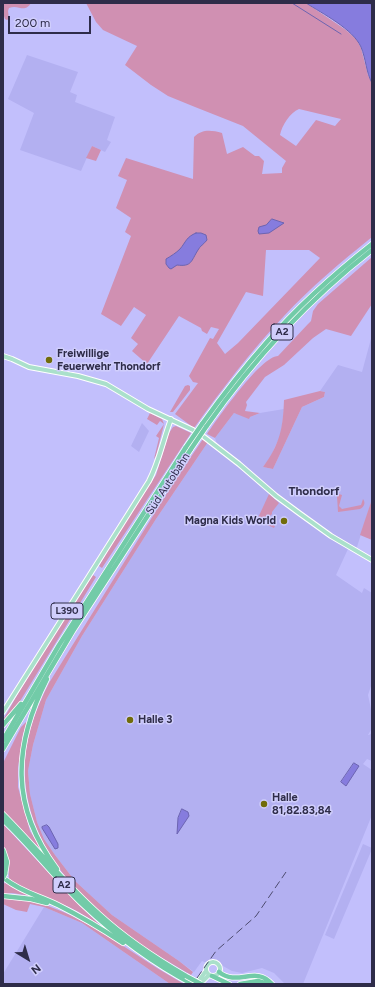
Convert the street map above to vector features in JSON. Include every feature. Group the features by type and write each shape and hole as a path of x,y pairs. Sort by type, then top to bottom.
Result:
{"highway":[{"name":"Süd Autobahn","path":"3,740 88,599 242,371 283,325 317,291 372,244"},
{"name":"Süd Autobahn","path":"204,426 245,374 286,328 320,294 372,250"},
{"name":"Süd Autobahn","path":"3,749 51,667 189,448"},
{"path":"51,667 49,676 36,704 26,734 21,773 24,801 31,825 45,852 66,882"},
{"path":"3,725 29,695"},
{"name":"A2","path":"3,814 92,908 145,951 192,984"},
{"name":"A2","path":"3,820 82,904 110,929 140,952 185,978 201,981"},
{"path":"3,850 7,862 4,877 18,888 85,919 140,952"},
{"path":"3,861 3,868"},
{"path":"3,896 31,899 64,909"},
{"path":"219,972 223,977 232,981 261,977 267,979 272,984"},
{"path":"211,976 229,984"},
{"path":"240,984 258,981 268,984"}],"main road":[{"path":"3,356 28,367 95,380 114,388 148,408 193,430"},
{"name":"L390","path":"3,712 149,481 155,470 171,419"},
{"path":"204,437 298,513 331,536 372,560"},
{"path":"212,962 218,965 219,972 216,975 201,981 206,971 206,966 212,962"},
{"path":"206,971 211,976"}],"shaded area":[{"path":"3,3 31,3 26,8 9,8 9,19 7,20 5,19 3,13"},
{"path":"86,3 306,3 346,30 357,40 372,83 372,237 326,275 284,316 237,370 194,428 175,414 198,383 193,382 189,376 210,338 213,339 219,329 211,327 207,334 202,331 201,328 179,316 147,364 132,351 138,344 131,338 146,315 134,307 121,326 101,314 131,236 125,232 131,218 116,208 127,180 118,176 126,158 193,179 194,137 203,131 222,133 227,154 243,147 255,156 259,156 264,161 262,174 282,173 282,168 286,161 243,126 168,96 151,85 125,65 137,46 103,30 96,22","holes":["299,109 341,119 335,126 316,120 296,146 280,135 287,120","266,250 309,250 320,258 238,343 225,354 217,343 246,292 263,296"]},
{"path":"306,3 369,3 372,5 372,83 368,74 363,52 357,40 337,22"},
{"path":"27,55 78,72 70,92 77,95 75,102 115,117 107,140 111,142 105,152 92,146 81,171 20,150 34,113 8,99"},
{"path":"92,146 101,150 96,161 86,158"},
{"path":"272,219 284,223 269,233 259,234 259,227 266,225"},
{"path":"196,233 206,235 207,240 192,260 186,265 177,265 171,269 169,268 166,264 166,259 178,250 188,238"},
{"path":"372,257 372,304 351,336 326,329 313,338 284,365 265,377 246,402 247,405 245,411 260,413 250,417 249,419 234,413 215,438 207,434 251,376 261,366 278,356 311,321 313,311 318,304"},
{"path":"372,335 372,499 357,547 351,550 348,549 336,575 362,593 364,588 372,593 372,683 368,695 372,714 372,728 368,735 372,733 372,761 367,759 363,764 372,770 372,815 303,984 285,984 274,973 262,968 242,973 232,971 214,961 207,963 202,961 194,972 112,915 75,881 55,855 44,839 37,822 30,794 28,771 33,745 46,700 82,636 156,519 208,442 255,481 257,477 217,444 215,438 234,413 250,417 260,413 284,409 281,434 270,458 263,467 273,469 302,407 324,397 325,392 320,391 338,365 362,372"},
{"path":"185,386 190,386 190,390 173,412 170,412"},
{"path":"320,391 325,392 324,397 302,407 273,469 263,467 269,459 280,435 284,400"},
{"path":"150,413 162,419 164,424 160,421 157,425 147,419"},
{"path":"142,423 149,431 139,452 131,446"},
{"path":"164,424 154,459 159,438 156,436"},
{"path":"176,426 191,433 102,568 99,566 117,535 156,475 169,433 173,427"},
{"path":"203,439 208,442 156,519 82,636 46,700 33,745 28,771 30,794 37,822 44,839 75,881 112,915 193,972 191,975 127,935 81,895 62,872 46,847 33,820 26,791 25,760 33,720 49,683 174,482"},
{"path":"269,494 279,503 272,514 265,521 275,526 274,528 257,520"},
{"path":"339,494 342,495 339,506 342,509 361,505 363,499 364,505 360,509 338,512 337,496"},
{"path":"372,499 372,540 360,535"},
{"path":"93,575 96,577 3,729 3,720 16,697 70,609"},
{"path":"26,722 27,724 23,734 18,768 18,787 30,831 43,852 3,811 3,763 21,727"},
{"path":"354,763 359,766 346,786 341,782"},
{"path":"182,809 188,812 189,816 177,834 178,818"},
{"path":"3,824 76,902 102,927 74,909 28,891 9,880 8,857 3,846"},
{"path":"47,825 58,844 58,848 55,849 42,828"},
{"path":"363,844 372,849 334,939 325,935"},
{"path":"5,883 31,896 12,893 3,894 3,884"},
{"path":"14,898 47,906 77,918 184,984 170,984 82,923 44,907 30,904 27,912 16,910 3,904 3,899"},
{"path":"44,907 82,923 170,984 3,984 3,974"}],"waterway":[{"path":"292,3 341,34"}],"railway":[{"path":"197,978 216,951 256,916 286,872"}],"place":[{"name":"Freiwillige Feuerwehr Thondorf","path":"49,360"},
{"name":"Magna Kids World","path":"284,521"},
{"name":"Halle 3","path":"130,720"},
{"name":"Halle 81,82.83,84","path":"264,804"}],"district":[{"name":"Thondorf","path":"314,491"}]}
